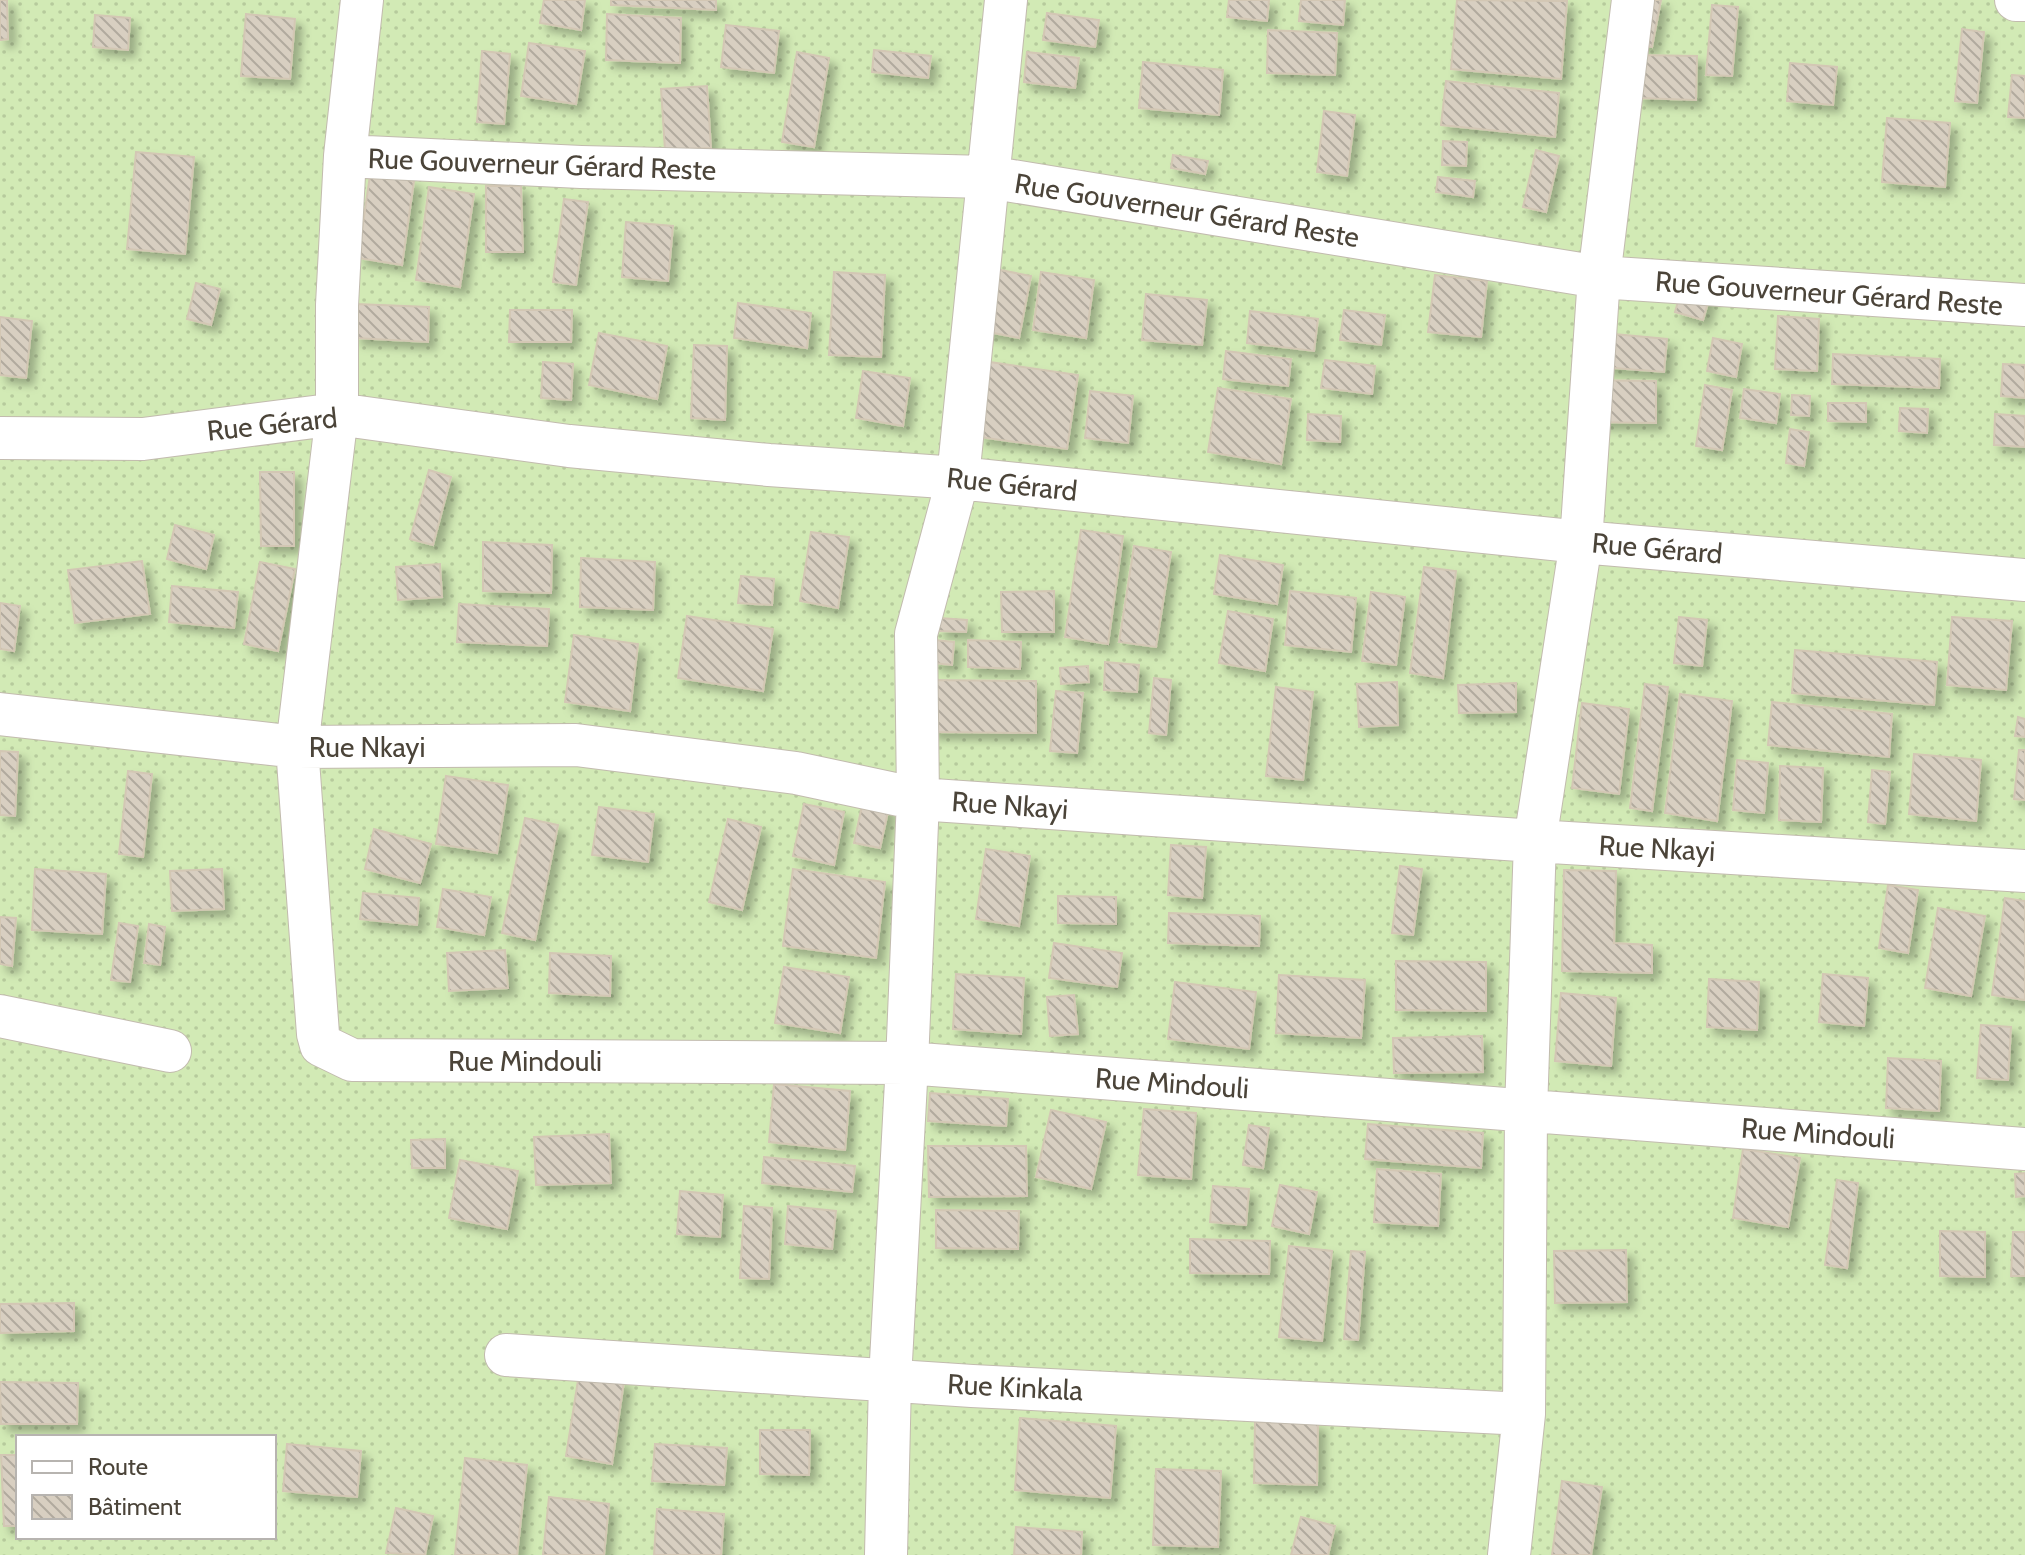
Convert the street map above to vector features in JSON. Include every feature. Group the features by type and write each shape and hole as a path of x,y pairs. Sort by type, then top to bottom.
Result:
{"street":[{"path":"297,747 337,414 337,305 345,156 362,0"},
{"path":"886,1555 890,1380 918,799 916,634 958,478 1006,0"},
{"path":"1509,1555 1524,1414 1526,1111 1535,841 1581,542 1599,277 1633,0"},
{"path":"2016,0 2025,0"},
{"name":"Rue Gouverneur Gérard Reste","path":"345,156 581,167 988,177 1599,277 2025,305"},
{"name":"Rue Gérard","path":"0,438 143,439 337,414 569,446 769,465 958,478 1581,542 2025,580"},
{"name":"Rue Nkayi","path":"0,714 297,747 576,745 796,773 918,799 2025,871"},
{"name":"Rue Mindouli","path":"297,747 318,1034 321,1045 352,1060 907,1063 2025,1149"},
{"path":"0,1016 170,1051"},
{"name":"Rue Kinkala","path":"506,1355 890,1380 1524,1414"}],"green space":[{"path":"0,0 2025,0 2025,1555 0,1555"}],"building":[{"path":"0,0 7,0 8,39 0,40"},
{"path":"544,0 585,0 581,30 540,23"},
{"path":"611,0 716,0 716,10 611,5"},
{"path":"1229,0 1269,0 1267,21 1227,17"},
{"path":"1301,0 1345,0 1343,25 1299,21"},
{"path":"1457,0 1567,1 1561,79 1451,69"},
{"path":"1627,0 1661,0 1652,47 1619,40"},
{"path":"1712,5 1738,7 1732,76 1706,75"},
{"path":"1047,13 1099,20 1095,47 1043,40"},
{"path":"246,14 295,19 290,79 241,76"},
{"path":"607,14 681,18 680,63 606,60"},
{"path":"95,15 130,18 128,50 93,47"},
{"path":"726,25 779,31 774,73 721,67"},
{"path":"1962,29 1984,32 1977,103 1955,101"},
{"path":"1268,30 1337,33 1335,75 1267,73"},
{"path":"529,43 585,51 576,104 521,96"},
{"path":"874,50 931,56 928,78 872,72"},
{"path":"482,51 510,54 504,124 477,122"},
{"path":"797,52 829,58 814,147 782,142"},
{"path":"1027,52 1079,58 1075,88 1024,82"},
{"path":"1638,55 1697,56 1696,100 1637,98"},
{"path":"1143,62 1223,70 1219,115 1139,108"},
{"path":"1790,63 1837,67 1833,105 1787,101"},
{"path":"2012,75 2025,76 2025,118 2008,117"},
{"path":"1446,81 1559,93 1555,137 1441,125"},
{"path":"707,86 711,148 665,150 661,89"},
{"path":"1324,111 1355,115 1347,176 1317,172"},
{"path":"1887,118 1950,123 1945,187 1882,182"},
{"path":"1443,141 1467,142 1466,166 1442,165"},
{"path":"1536,150 1559,156 1546,212 1523,207"},
{"path":"136,152 194,157 185,254 127,249"},
{"path":"1173,155 1208,161 1205,174 1171,168"},
{"path":"370,175 414,181 402,265 358,258"},
{"path":"1438,177 1475,181 1473,197 1436,192"},
{"path":"486,186 521,186 523,252 486,252"},
{"path":"429,187 474,194 460,287 416,280"},
{"path":"564,199 588,202 576,285 553,282"},
{"path":"626,222 673,226 668,281 622,277"},
{"path":"985,267 1031,276 1019,338 973,329"},
{"path":"834,272 885,275 881,357 829,355"},
{"path":"1041,272 1094,280 1086,338 1033,330"},
{"path":"1435,275 1487,281 1481,337 1428,332"},
{"path":"1684,281 1712,289 1703,320 1675,312"},
{"path":"196,283 220,289 211,325 187,319"},
{"path":"1146,294 1207,300 1202,345 1142,340"},
{"path":"738,303 811,313 807,348 734,338"},
{"path":"356,304 429,307 428,342 355,338"},
{"path":"510,310 572,310 571,342 509,342"},
{"path":"1344,310 1385,315 1381,345 1340,340"},
{"path":"1250,311 1318,319 1314,351 1247,343"},
{"path":"1778,316 1819,319 1817,371 1775,369"},
{"path":"0,317 32,321 26,378 0,375"},
{"path":"599,333 667,346 657,399 589,385"},
{"path":"1603,333 1667,339 1664,372 1601,367"},
{"path":"1713,338 1742,344 1736,377 1707,371"},
{"path":"694,345 727,346 725,420 691,418"},
{"path":"1226,351 1291,359 1288,386 1223,379"},
{"path":"1833,354 1940,359 1939,388 1832,384"},
{"path":"1325,360 1375,366 1372,394 1321,388"},
{"path":"543,362 573,364 571,400 541,398"},
{"path":"990,362 1078,375 1067,449 979,437"},
{"path":"2003,364 2025,365 2025,398 2001,396"},
{"path":"863,371 910,378 903,426 856,418"},
{"path":"1582,380 1656,381 1656,423 1582,422"},
{"path":"1705,385 1732,390 1722,450 1696,446"},
{"path":"1218,388 1291,399 1281,464 1208,452"},
{"path":"1744,389 1780,394 1776,423 1740,418"},
{"path":"1090,391 1133,396 1128,443 1085,438"},
{"path":"1792,395 1810,396 1809,416 1791,415"},
{"path":"1828,403 1866,403 1866,422 1828,421"},
{"path":"1900,408 1928,409 1927,433 1899,431"},
{"path":"1308,414 1341,416 1340,442 1307,440"},
{"path":"1995,414 2025,416 2025,447 1994,445"},
{"path":"1790,429 1809,432 1804,466 1786,463"},
{"path":"429,470 451,477 433,545 410,539"},
{"path":"260,472 294,472 294,546 261,546"},
{"path":"175,525 214,535 206,569 167,559"},
{"path":"1081,530 1123,536 1108,644 1065,637"},
{"path":"811,532 849,537 838,608 800,601"},
{"path":"483,542 552,545 551,593 483,591"},
{"path":"1134,546 1171,552 1156,647 1119,642"},
{"path":"1220,555 1283,565 1277,604 1214,594"},
{"path":"581,558 655,562 653,610 580,607"},
{"path":"142,561 150,614 75,623 68,570"},
{"path":"260,562 295,569 278,651 244,644"},
{"path":"440,564 442,597 398,600 396,567"},
{"path":"1424,567 1456,571 1443,678 1410,673"},
{"path":"741,576 774,579 772,605 738,603"},
{"path":"172,586 238,592 234,628 169,622"},
{"path":"1054,591 1054,632 1002,632 1001,592"},
{"path":"1290,591 1356,598 1351,652 1285,645"},
{"path":"1371,592 1405,597 1396,665 1362,661"},
{"path":"0,603 20,606 14,651 0,649"},
{"path":"459,604 549,609 547,646 457,642"},
{"path":"1228,611 1273,619 1265,671 1219,663"},
{"path":"687,616 773,629 763,691 678,678"},
{"path":"1679,617 1707,620 1702,666 1674,663"},
{"path":"1952,617 2012,621 2006,690 1947,685"},
{"path":"939,618 967,620 966,632 938,631"},
{"path":"574,635 638,644 630,711 565,702"},
{"path":"935,640 954,642 952,665 933,663"},
{"path":"968,640 1021,642 1020,669 968,667"},
{"path":"1795,650 1937,662 1934,705 1792,693"},
{"path":"1105,662 1139,665 1137,692 1104,690"},
{"path":"1088,666 1089,682 1061,684 1060,668"},
{"path":"1154,678 1171,680 1166,735 1149,733"},
{"path":"930,680 1036,681 1036,733 930,732"},
{"path":"1397,682 1398,725 1359,727 1357,684"},
{"path":"1516,683 1516,712 1459,713 1458,685"},
{"path":"1645,684 1668,687 1652,811 1630,808"},
{"path":"1276,687 1313,692 1303,780 1266,776"},
{"path":"1056,691 1083,693 1077,753 1050,751"},
{"path":"1680,694 1732,701 1717,821 1665,813"},
{"path":"1772,702 1892,714 1889,757 1768,745"},
{"path":"1582,703 1629,709 1619,794 1572,788"},
{"path":"2018,717 2025,719 2025,737 2015,736"},
{"path":"2019,750 2025,750 2025,800 2014,799"},
{"path":"0,751 18,752 15,816 0,815"},
{"path":"1914,754 1981,760 1976,821 1909,814"},
{"path":"1737,760 1768,763 1764,813 1733,810"},
{"path":"1780,766 1823,768 1821,822 1779,820"},
{"path":"1872,770 1890,772 1885,824 1868,822"},
{"path":"128,771 152,774 143,857 119,854"},
{"path":"446,776 508,785 497,853 436,844"},
{"path":"863,801 889,807 880,848 854,843"},
{"path":"804,804 844,812 834,865 793,856"},
{"path":"599,807 654,814 648,862 592,855"},
{"path":"525,818 558,825 535,940 502,933"},
{"path":"728,819 761,827 742,910 709,902"},
{"path":"374,829 431,844 420,883 365,869"},
{"path":"1171,845 1206,847 1202,898 1168,895"},
{"path":"986,849 1030,856 1019,926 976,919"},
{"path":"1400,866 1422,869 1413,935 1392,933"},
{"path":"35,869 106,874 102,934 32,930"},
{"path":"222,869 224,909 172,911 170,871"},
{"path":"793,869 885,882 876,958 783,946"},
{"path":"1564,870 1616,871 1614,943 1652,945 1652,973 1562,971"},
{"path":"1888,885 1918,890 1908,953 1879,948"},
{"path":"443,889 491,897 484,935 437,927"},
{"path":"363,893 419,898 417,925 360,919"},
{"path":"1058,896 1116,897 1116,924 1058,923"},
{"path":"2005,898 2025,901 2025,1000 1992,995"},
{"path":"1938,908 1985,916 1971,996 1925,988"},
{"path":"1169,913 1260,916 1259,946 1168,943"},
{"path":"0,917 16,918 12,966 0,964"},
{"path":"119,923 138,926 130,982 111,980"},
{"path":"149,924 165,927 160,965 144,963"},
{"path":"1054,943 1122,953 1117,987 1049,978"},
{"path":"505,950 508,988 449,991 447,953"},
{"path":"550,953 611,956 610,996 549,993"},
{"path":"1396,961 1486,962 1486,1011 1396,1010"},
{"path":"784,967 849,977 840,1033 775,1023"},
{"path":"956,974 1024,978 1021,1034 953,1029"},
{"path":"1823,974 1868,978 1864,1026 1819,1022"},
{"path":"1279,975 1365,980 1361,1038 1276,1033"},
{"path":"1709,979 1759,982 1757,1030 1707,1027"},
{"path":"1175,982 1256,992 1249,1049 1168,1039"},
{"path":"1561,993 1616,998 1611,1066 1555,1061"},
{"path":"1074,995 1078,1034 1050,1036 1047,997"},
{"path":"1981,1025 2011,1027 2008,1080 1977,1078"},
{"path":"1482,1036 1483,1072 1394,1073 1393,1038"},
{"path":"1888,1058 1941,1061 1939,1111 1886,1108"},
{"path":"774,1084 850,1091 845,1150 769,1142"},
{"path":"930,1093 1008,1099 1006,1126 928,1121"},
{"path":"1144,1109 1196,1113 1191,1179 1138,1175"},
{"path":"1051,1110 1106,1122 1091,1189 1036,1177"},
{"path":"1368,1124 1483,1133 1481,1168 1365,1159"},
{"path":"1249,1125 1269,1128 1263,1168 1243,1165"},
{"path":"609,1134 611,1183 536,1185 534,1137"},
{"path":"445,1139 445,1168 412,1168 411,1140"},
{"path":"928,1146 1026,1146 1027,1196 929,1197"},
{"path":"1743,1149 1800,1158 1788,1227 1733,1218"},
{"path":"764,1157 855,1166 852,1192 762,1183"},
{"path":"460,1160 518,1171 507,1229 449,1218"},
{"path":"1377,1169 1441,1174 1438,1226 1374,1222"},
{"path":"2025,1173 2025,1196 2016,1197 2015,1174"},
{"path":"1837,1180 1858,1183 1847,1268 1825,1265"},
{"path":"1280,1185 1317,1192 1309,1234 1272,1226"},
{"path":"1213,1186 1249,1189 1246,1225 1210,1222"},
{"path":"680,1191 723,1195 720,1237 677,1234"},
{"path":"744,1206 772,1208 769,1279 740,1278"},
{"path":"788,1206 836,1211 832,1249 785,1244"},
{"path":"936,1210 1019,1211 1018,1249 936,1248"},
{"path":"1940,1231 1985,1232 1985,1277 1940,1276"},
{"path":"2013,1232 2025,1232 2025,1276 2011,1276"},
{"path":"1190,1239 1270,1241 1269,1274 1190,1273"},
{"path":"1289,1246 1332,1251 1322,1341 1279,1337"},
{"path":"1626,1250 1627,1302 1555,1303 1554,1251"},
{"path":"1351,1251 1365,1252 1358,1340 1344,1339"},
{"path":"74,1303 74,1331 0,1333 0,1304"},
{"path":"579,1374 624,1381 612,1464 566,1456"},
{"path":"0,1382 78,1383 77,1424 1,1424"},
{"path":"1020,1418 1116,1426 1110,1498 1015,1490"},
{"path":"1255,1422 1318,1423 1317,1485 1254,1483"},
{"path":"760,1430 810,1430 809,1475 760,1474"},
{"path":"287,1444 361,1451 357,1497 283,1491"},
{"path":"655,1444 727,1448 724,1485 652,1481"},
{"path":"1,1455 16,1455 16,1526 4,1526"},
{"path":"465,1458 527,1465 517,1555 455,1555"},
{"path":"1156,1469 1221,1471 1218,1547 1153,1545"},
{"path":"1562,1481 1602,1487 1591,1555 1552,1555"},
{"path":"549,1497 609,1504 604,1555 543,1555"},
{"path":"396,1508 433,1516 425,1555 386,1553"},
{"path":"657,1509 724,1514 721,1555 654,1555"},
{"path":"1301,1517 1335,1526 1328,1555 1291,1555"},
{"path":"1016,1527 1082,1532 1081,1555 1014,1555"}]}
